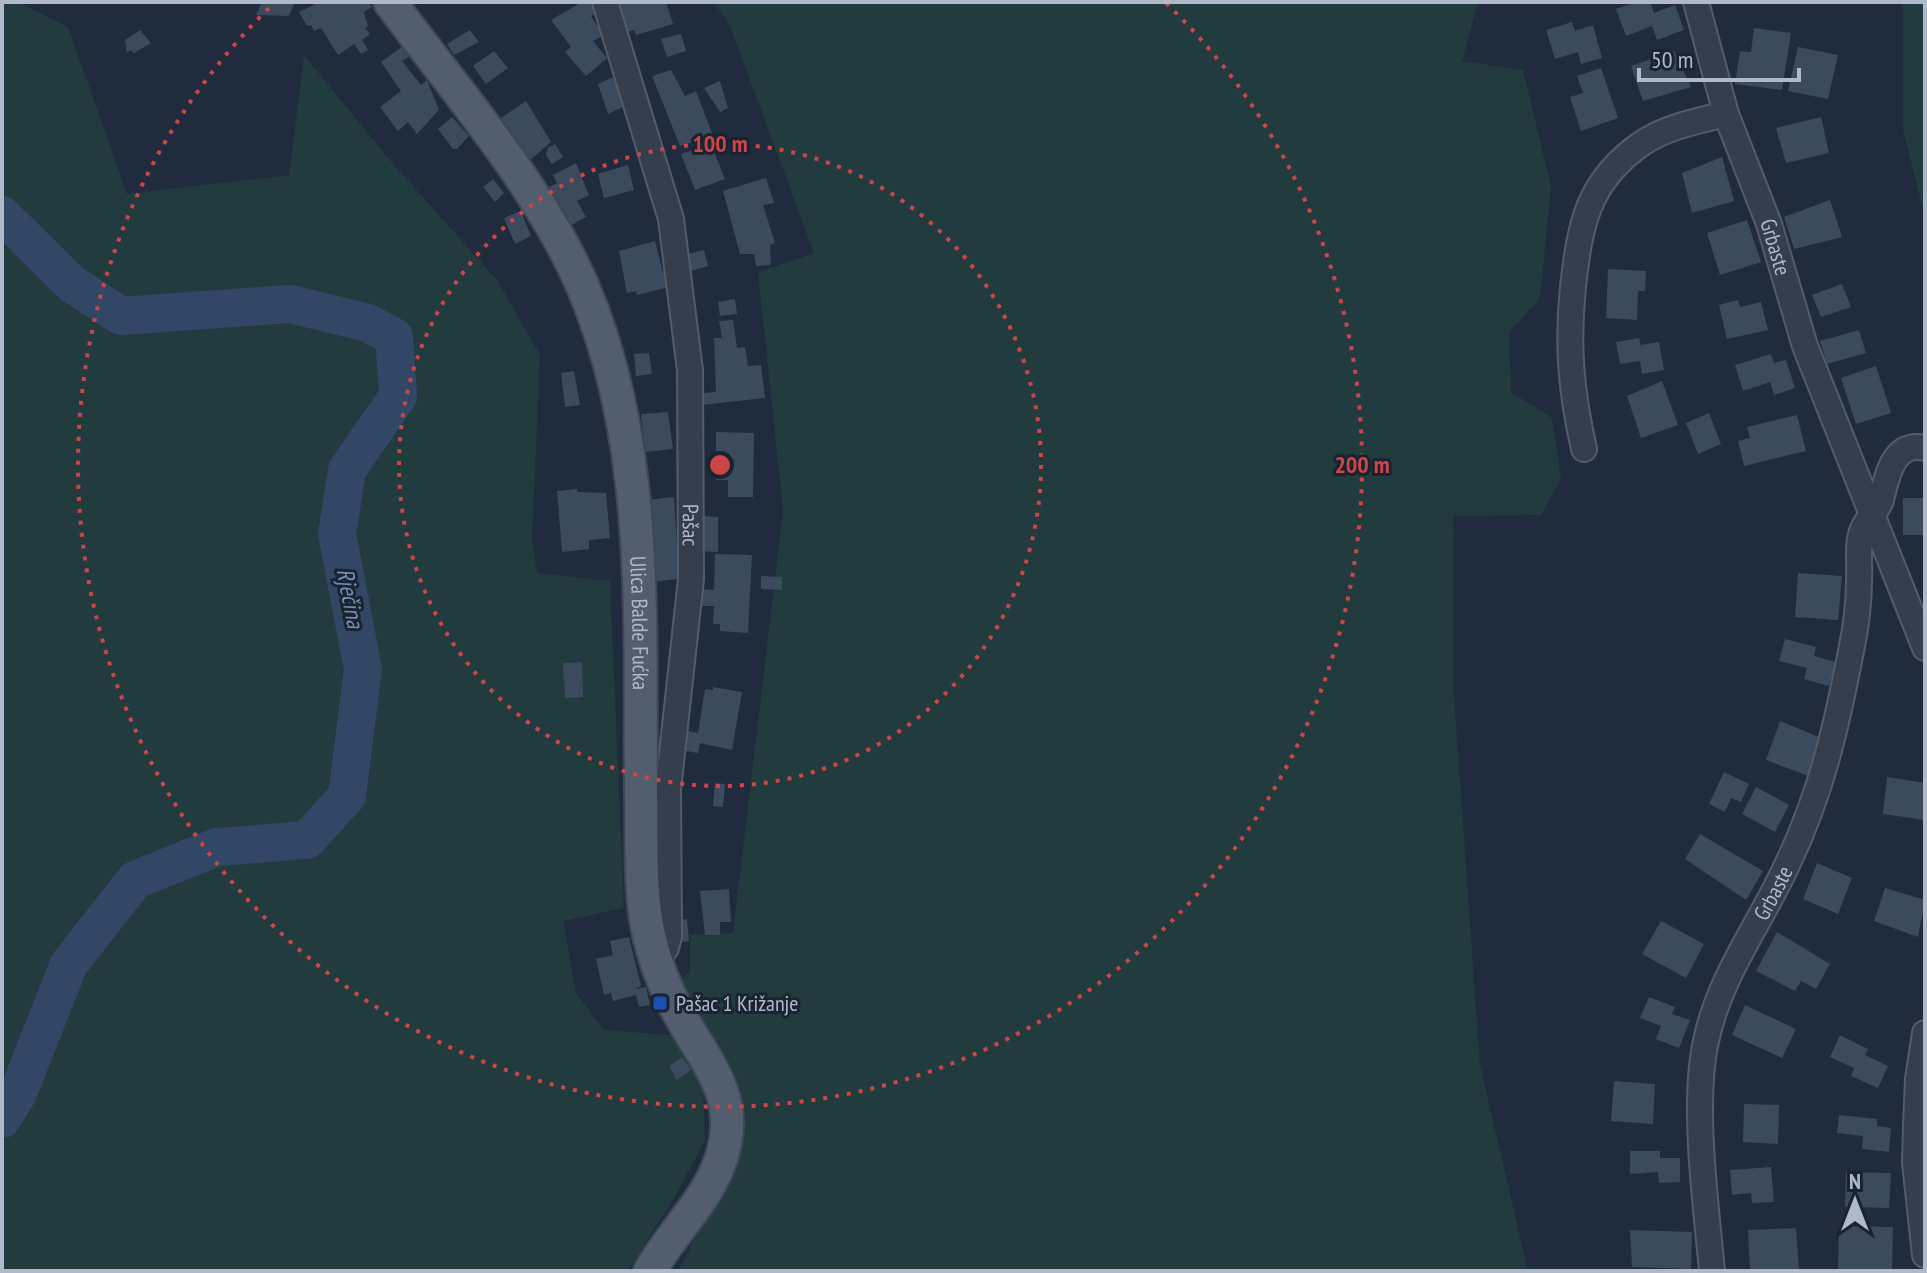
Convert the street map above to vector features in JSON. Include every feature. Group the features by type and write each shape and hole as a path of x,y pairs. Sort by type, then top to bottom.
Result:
{"main road":[{"name":"Ulica Balde Fućka","path":"390,2 517,172 571,262 610,366 625,434 639,558 645,920 670,996 725,1095 729,1124 717,1171 650,1271"}],"street":[{"name":"Pašac","path":"605,2 671,219 690,370 691,579 668,790 669,936 666,948 656,959"},
{"name":"Grbaste","path":"1696,2 1726,114 1769,224 1805,346 1870,517 1881,535 1925,648"},
{"path":"1584,449 1571,393 1568,336 1584,216 1593,194 1610,172 1642,143 1682,126 1726,114"},
{"name":"Grbaste","path":"1712,1271 1704,1167 1703,1060 1706,1040 1723,990 1785,869 1820,790 1854,639 1861,532 1880,504 1885,474 1899,454 1914,446 1925,448"},
{"path":"1925,1033 1921,1123 1915,1163 1925,1255"}],"green space":[{"path":"2,2 18,2 68,27 127,194 289,175 304,55 389,159 497,280 540,355 532,538 537,573 610,581 624,908 563,921 576,993 604,1030 671,1035 703,1085 705,1140 677,1193 628,1271 2,1271"},
{"path":"713,2 1478,2 1462,61 1523,70 1551,186 1540,298 1509,333 1511,392 1552,418 1561,479 1541,515 1453,516 1454,696 1480,1065 1528,1271 678,1271 743,1145 739,1098 680,979 690,973 690,935 733,933 783,510 758,272 814,253 728,21"},
{"path":"1903,2 1925,2 1925,217 1903,129"}],"building":[{"path":"262,2 295,2 289,16 256,15"},
{"path":"320,2 368,2 372,7 364,12 368,26 365,28 370,34 362,40 368,50 361,54 354,44 338,55 321,28 314,31 311,25 307,26 299,12"},
{"path":"582,2 594,2 598,12 591,16 599,29 602,26 604,35 593,41 607,58 586,76 565,52 571,47 551,20"},
{"path":"614,2 666,2 673,24 636,35 634,30 622,33"},
{"path":"1636,2 1650,2 1654,13 1675,5 1684,30 1657,40 1652,26 1626,36 1616,9"},
{"path":"1572,22 1575,31 1593,25 1602,58 1581,64 1578,52 1555,59 1546,30"},
{"path":"1754,28 1791,33 1782,90 1735,84 1740,51 1751,52"},
{"path":"140,30 151,43 134,53 131,50 127,53 125,40"},
{"path":"470,30 479,42 454,55 447,44"},
{"path":"681,34 686,51 667,57 661,39"},
{"path":"403,46 411,56 402,61 421,85 427,80 439,110 417,134 408,122 398,131 380,107 401,91 381,62"},
{"path":"1798,47 1838,55 1828,99 1788,91"},
{"path":"494,51 508,68 486,84 473,66"},
{"path":"1674,51 1691,87 1643,101 1631,66"},
{"path":"1601,68 1618,118 1581,131 1570,97 1583,93 1577,76"},
{"path":"671,70 685,96 696,91 713,136 680,146 652,76"},
{"path":"613,77 627,105 608,114 598,84"},
{"path":"720,81 728,108 720,112 704,88"},
{"path":"526,101 551,142 528,162 492,124"},
{"path":"452,117 469,136 457,149 453,149 438,129"},
{"path":"1821,117 1829,153 1786,163 1776,128"},
{"path":"555,144 563,157 552,164 546,155 548,148"},
{"path":"711,144 725,179 695,190 681,154"},
{"path":"1722,157 1734,201 1692,213 1682,173"},
{"path":"576,163 589,195 577,201 586,217 564,229 542,191 557,183 553,175"},
{"path":"628,165 634,190 604,198 598,174"},
{"path":"766,178 774,203 763,205 775,243 770,245 771,265 756,266 754,254 740,254 723,191"},
{"path":"493,179 504,193 495,202 483,187"},
{"path":"1830,200 1842,237 1794,249 1784,217"},
{"path":"521,211 531,236 515,244 504,218"},
{"path":"1747,220 1761,262 1720,275 1707,233"},
{"path":"655,241 663,273 670,271 673,286 637,295 636,291 627,293 619,251"},
{"path":"704,250 708,266 688,272 684,255"},
{"path":"1608,269 1646,271 1645,291 1638,291 1637,320 1606,318"},
{"path":"1842,284 1851,307 1821,317 1812,295"},
{"path":"735,299 737,314 720,316 718,302"},
{"path":"1738,300 1740,307 1761,302 1768,330 1727,339 1719,305"},
{"path":"733,320 737,348 745,347 748,366 761,365 765,398 702,405 702,393 716,392 714,338 722,338 719,321"},
{"path":"1859,330 1866,353 1827,364 1820,341"},
{"path":"1639,338 1641,345 1659,342 1664,370 1642,374 1640,361 1620,364 1616,342"},
{"path":"649,353 652,374 636,376 634,354"},
{"path":"1771,354 1774,363 1786,360 1795,388 1774,395 1770,382 1743,391 1735,365"},
{"path":"1876,366 1891,413 1856,424 1841,378"},
{"path":"574,371 580,405 565,407 561,373"},
{"path":"1662,381 1678,425 1641,438 1627,396"},
{"path":"668,412 673,449 645,452 641,414"},
{"path":"1709,413 1721,444 1698,454 1686,423"},
{"path":"1797,415 1806,451 1744,466 1738,441 1750,438 1747,427"},
{"path":"716,432 754,433 753,497 728,497 728,480 716,480"},
{"path":"577,489 577,492 606,493 610,538 589,540 589,549 562,552 557,491"},
{"path":"674,497 679,579 650,582 646,500"},
{"path":"1903,498 1925,498 1925,535 1903,535"},
{"path":"700,516 718,517 718,552 699,551"},
{"path":"715,554 752,555 748,633 720,631 720,624 713,624 714,606 697,606 699,589 714,590"},
{"path":"1798,573 1842,576 1838,620 1795,617"},
{"path":"761,576 782,577 782,590 761,589"},
{"path":"1785,639 1816,647 1814,656 1836,662 1829,686 1804,679 1807,668 1779,661"},
{"path":"582,662 583,697 565,698 563,663"},
{"path":"713,687 742,692 732,750 700,743 698,753 680,750 684,730 698,733 705,689 713,690"},
{"path":"1780,721 1826,740 1811,777 1766,760"},
{"path":"1724,772 1749,784 1741,802 1731,798 1725,812 1709,804"},
{"path":"1887,777 1925,783 1924,820 1883,814"},
{"path":"715,783 725,784 723,807 713,806"},
{"path":"1756,787 1789,805 1775,832 1742,814"},
{"path":"1700,834 1763,871 1746,900 1685,859"},
{"path":"1817,863 1852,878 1838,914 1803,899"},
{"path":"1885,888 1925,900 1918,937 1874,921"},
{"path":"729,889 731,922 720,922 720,935 705,935 700,891"},
{"path":"687,919 689,941 675,943 673,921"},
{"path":"1661,921 1704,944 1686,978 1642,954"},
{"path":"1777,932 1830,964 1816,989 1801,981 1795,991 1756,971"},
{"path":"629,937 641,986 635,989 646,987 650,1005 639,1007 636,995 613,1001 611,993 604,995 596,959 613,955 610,941"},
{"path":"1649,997 1675,1007 1672,1014 1690,1020 1679,1048 1656,1039 1661,1026 1640,1018"},
{"path":"1745,1005 1796,1029 1782,1058 1732,1035"},
{"path":"1840,1035 1868,1049 1865,1055 1888,1066 1878,1088 1851,1076 1854,1068 1830,1057"},
{"path":"682,1057 691,1070 677,1080 669,1066"},
{"path":"1614,1081 1655,1084 1653,1124 1611,1121"},
{"path":"1744,1104 1779,1105 1778,1144 1743,1142"},
{"path":"1839,1115 1877,1119 1877,1126 1891,1128 1889,1152 1862,1149 1863,1136 1837,1133"},
{"path":"1630,1151 1660,1151 1660,1158 1680,1158 1680,1182 1659,1183 1658,1172 1630,1174"},
{"path":"1771,1167 1774,1202 1752,1203 1751,1193 1732,1195 1730,1170"},
{"path":"1846,1172 1891,1173 1889,1208 1845,1207"},
{"path":"1839,1226 1893,1227 1892,1269 1838,1269"},
{"path":"1796,1228 1799,1269 1750,1269 1748,1230"},
{"path":"1630,1230 1692,1232 1691,1269 1632,1267"}],"waterway":[{"name":"Rječina","path":"2,215 72,284 121,316 290,304 368,323 394,337 398,396 347,470 337,534 363,669 347,796 307,840 217,847 135,880 69,964 18,1093 2,1119"}],"place":[{"name":"Pašac 1 Križanje","path":"660,1003"}]}
